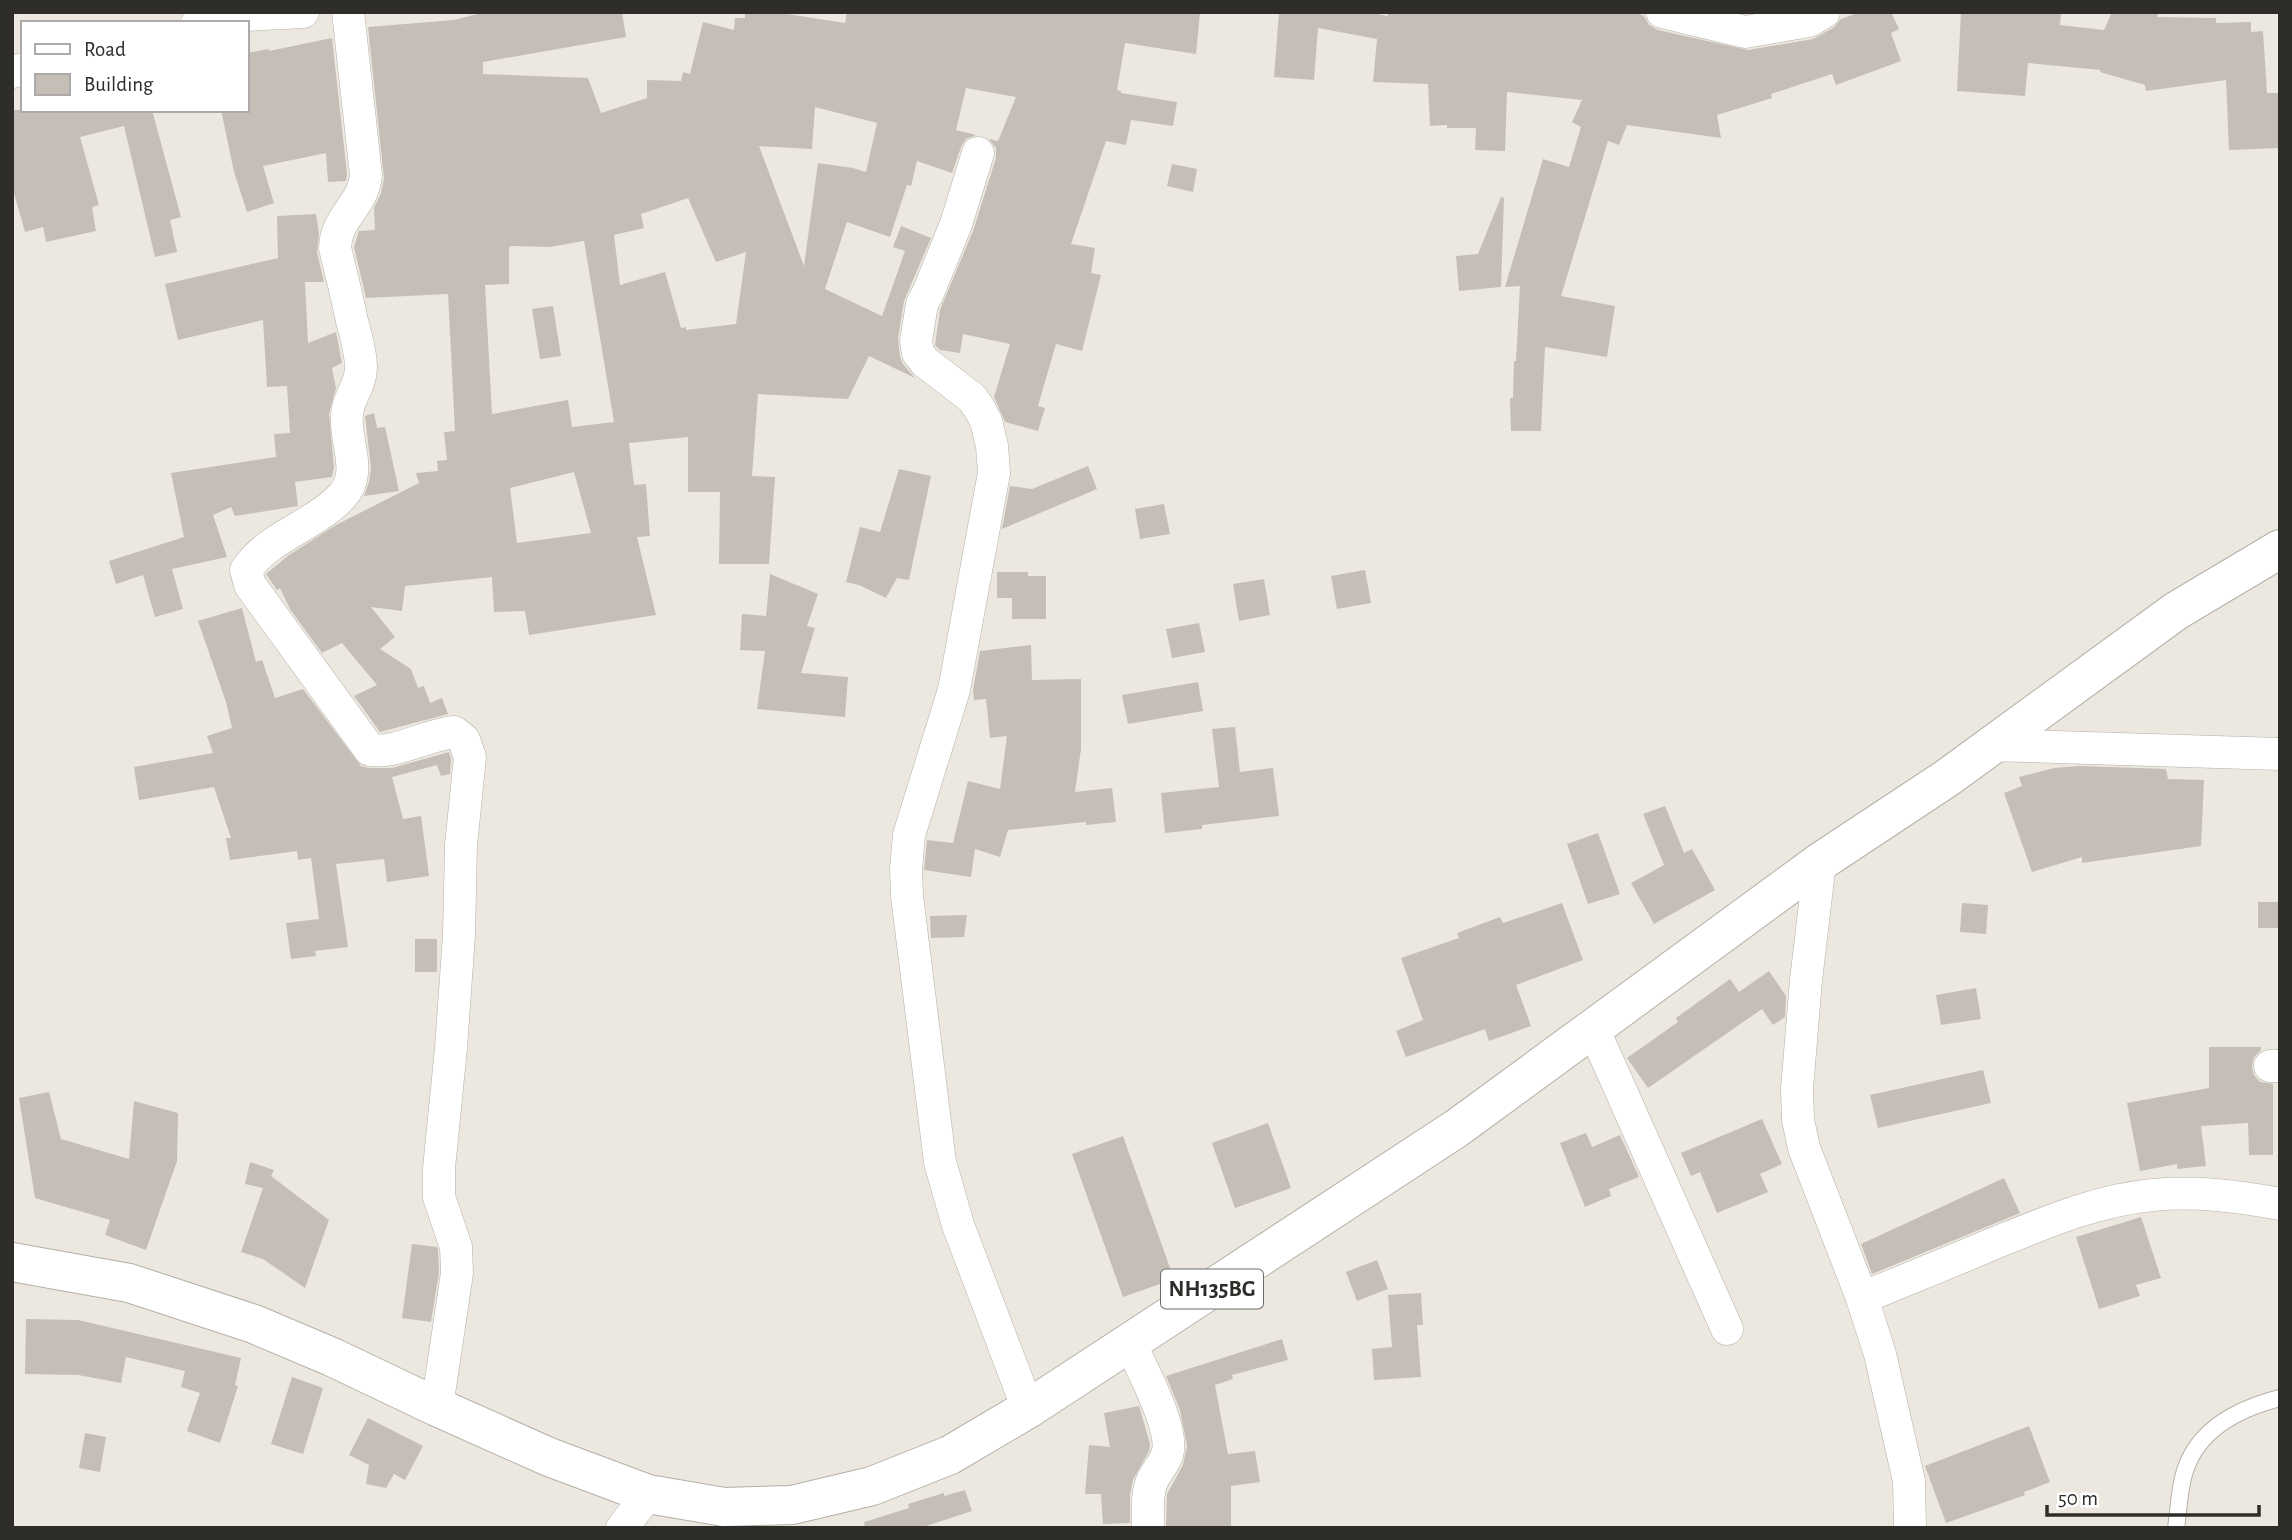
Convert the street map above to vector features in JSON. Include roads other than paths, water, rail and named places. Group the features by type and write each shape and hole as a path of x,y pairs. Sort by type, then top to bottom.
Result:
{"highway":[{"name":"NH135BG","path":"12,1262 129,1283 254,1324 549,1457 648,1494 724,1507 792,1505 872,1486 950,1455 1028,1409 1457,1128 1820,862 1947,778 2176,611 2280,549"}],"street":[{"path":"205,21 225,16 303,12"},
{"path":"348,12 366,175 365,190 336,234 335,248 361,370 358,386 347,413 353,469 350,486 340,499 264,550 246,570 250,585 370,750 382,752 438,734 454,732 464,740 470,757 461,845 452,1048 439,1168 439,1197 456,1247 457,1273 437,1407"},
{"path":"1661,12 1745,32 1809,20 1824,12"},
{"path":"978,153 956,224 929,293 922,304 916,341 918,353 925,362 972,398 979,408 986,421 992,446 994,473 954,690 909,835 907,896 909,930 940,1162 958,1225 1028,1409"},
{"path":"1992,745 2280,754"},
{"path":"1820,862 1798,1075 1798,1120 1804,1148 1863,1298 1880,1354 1909,1481 1910,1528"},
{"path":"1593,1028 1727,1329"},
{"path":"1863,1298 2045,1223 2120,1200 2191,1193 2231,1195 2280,1204"},
{"path":"1130,1343 1162,1412 1169,1434 1167,1454 1152,1481 1149,1494 1148,1528"},
{"path":"622,1528 648,1494"}],"lane":[{"path":"2176,1528 2185,1469 2196,1447 2211,1429 2237,1414 2280,1398"}]}
